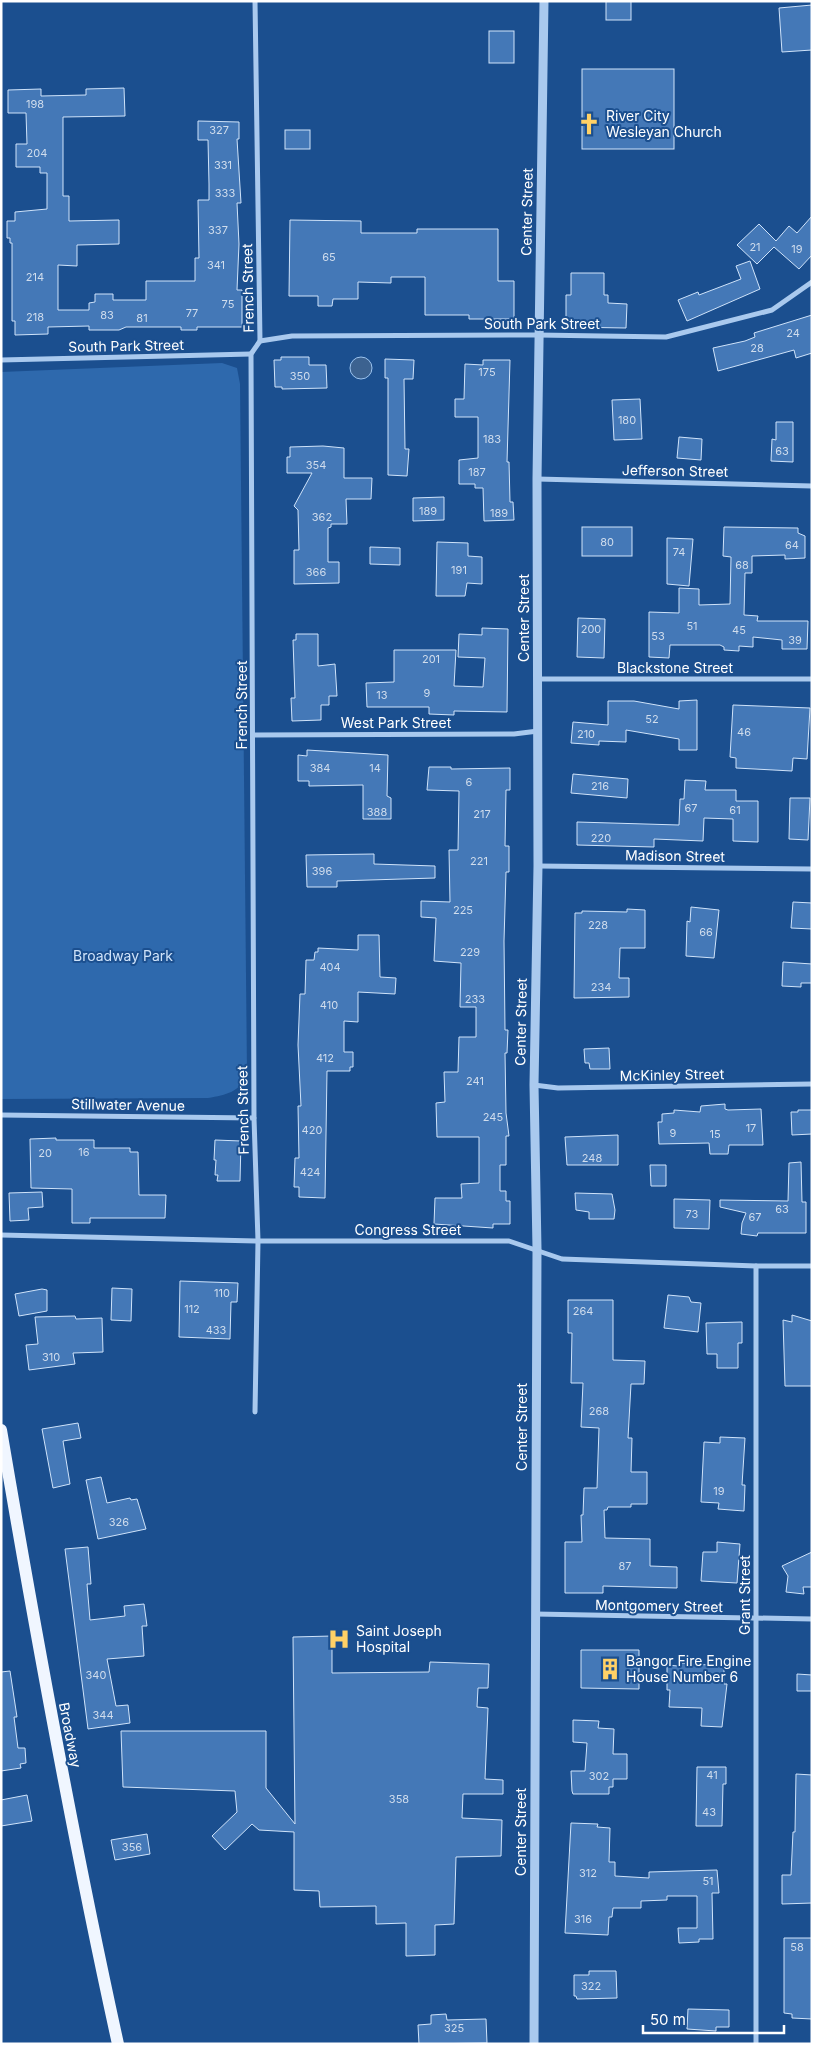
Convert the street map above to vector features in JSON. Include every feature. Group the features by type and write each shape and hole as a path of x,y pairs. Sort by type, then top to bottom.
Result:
{"main road":[{"name":"Broadway","path":"1,1430 39,1657 80,1868 118,2044"}],"street":[{"name":"French Street","path":"255,1 260,341 251,354 254,735 254,1118 258,1241 255,1412"},
{"name":"Center Street","path":"534,2044 537,1249 534,1086 538,866 538,335 544,1"},
{"name":"South Park Street","path":"260,341 292,336 538,335 666,338 772,310 812,282"},
{"name":"South Park Street","path":"1,360 251,354"},
{"name":"Jefferson Street","path":"537,479 812,486"},
{"name":"Blackstone Street","path":"538,679 812,680"},
{"name":"West Park Street","path":"254,735 514,734 538,731"},
{"name":"Madison Street","path":"538,866 812,869"},
{"name":"McKinley Street","path":"534,1086 558,1088 812,1084"},
{"name":"Stillwater Avenue","path":"1,1115 254,1118"},
{"name":"Congress Street","path":"1,1235 258,1241 509,1241 562,1259 756,1266 812,1266"},
{"name":"Grant Street","path":"756,1266 756,2044"},
{"name":"Montgomery Street","path":"535,1614 812,1619"}],"green space":[{"name":"Broadway Park","path":"222,363 237,368 240,384 247,1074 240,1085 232,1092 208,1098 1,1099 1,372"}],"shaded area":[{"path":"361,357 369,360 372,368 369,376 361,379 353,376 350,368 353,360"}],"building":[{"path":"606,1 631,1 631,20 606,20"},
{"path":"812,5 812,50 782,52 779,8"},
{"path":"489,31 514,31 514,63 489,63"},
{"path":"582,69 674,69 674,149 582,149"},
{"path":"124,88 125,116 63,117 63,196 69,196 69,221 119,220 119,244 77,245 77,266 58,265 58,310 89,310 89,303 95,302 95,294 113,294 113,300 146,300 146,281 195,281 195,258 199,258 198,200 209,200 208,140 198,140 198,121 239,122 239,139 237,139 241,203 237,203 239,244 237,290 242,290 242,327 197,327 197,330 181,330 181,327 126,327 119,330 89,330 89,326 48,327 48,334 15,335 15,321 12,321 12,243 10,243 10,238 7,238 7,221 15,221 15,212 47,209 47,173 40,173 40,167 16,167 16,144 27,144 26,113 8,113 8,90 41,89 41,96 86,95 86,89"},
{"path":"285,130 310,130 310,149 285,149"},
{"path":"812,216 812,255 799,269 774,247 757,264 737,245 759,224 776,241 789,226 797,233"},
{"path":"290,220 361,221 361,233 417,233 417,229 498,229 498,281 514,281 514,319 469,319 469,315 425,315 425,277 391,277 391,283 358,282 358,299 333,299 332,306 318,306 318,296 289,296"},
{"path":"750,261 760,289 687,321 678,300 698,292 699,295 741,279 736,266"},
{"path":"571,273 604,273 604,295 608,295 608,303 627,304 626,328 566,327 566,295 571,295"},
{"path":"812,315 812,353 796,358 794,350 718,371 713,348 745,341 755,337 754,333"},
{"path":"281,357 309,357 309,365 326,365 327,388 282,389 282,387 275,387 274,360 281,360"},
{"path":"385,359 414,360 413,379 404,379 405,449 409,449 407,476 388,475 388,378 385,378"},
{"path":"483,360 510,360 507,462 509,462 510,502 513,502 514,520 484,521 483,488 475,488 475,484 459,484 459,460 478,458 478,417 455,417 455,399 464,399 465,364 483,365"},
{"path":"640,399 642,439 614,440 612,400"},
{"path":"776,422 793,422 793,462 771,461 772,439 776,440"},
{"path":"679,437 702,439 701,460 677,458"},
{"path":"323,446 344,448 344,478 372,478 371,499 346,499 347,524 331,524 331,527 328,528 328,562 339,562 339,583 294,584 294,550 299,550 298,510 294,506 312,473 287,473 287,457 290,457 290,447"},
{"path":"444,497 444,520 413,521 413,498"},
{"path":"582,527 632,527 632,556 582,556"},
{"path":"724,527 798,528 798,533 805,536 805,558 785,559 785,555 752,556 752,573 745,573 744,615 758,616 757,621 808,621 807,649 782,649 782,640 753,637 753,647 739,646 739,651 724,650 724,647 720,645 670,645 669,658 649,657 649,612 679,613 679,588 699,589 699,605 730,604 731,557 723,556"},
{"path":"667,538 693,539 689,586 667,584"},
{"path":"437,542 468,543 468,556 482,557 482,584 467,583 465,596 436,596"},
{"path":"370,547 400,548 400,565 370,564"},
{"path":"578,618 605,619 604,658 577,657"},
{"path":"482,628 508,629 507,712 454,711 454,715 429,714 429,707 367,707 366,683 394,682 394,650 456,650 454,686 483,687 485,658 458,657 459,634 482,635"},
{"path":"296,634 318,634 318,666 335,664 337,696 329,696 329,705 321,705 321,720 292,721 291,698 295,698 293,640 296,640"},
{"path":"697,700 697,750 679,750 679,739 626,730 626,742 599,741 599,745 571,743 573,722 608,725 608,701 634,701 679,709 679,701"},
{"path":"733,705 810,708 807,759 793,758 792,771 736,768 736,758 730,757"},
{"path":"307,750 388,755 387,796 391,798 391,819 363,819 363,785 309,786 309,781 298,781 298,755 307,756"},
{"path":"429,767 451,767 451,769 510,768 510,790 506,790 505,846 509,846 509,872 506,872 504,941 505,1030 508,1030 507,1053 505,1053 506,1113 509,1136 506,1136 506,1165 500,1165 500,1191 506,1191 506,1201 510,1201 510,1224 493,1224 493,1228 434,1224 435,1198 462,1198 461,1184 479,1183 479,1137 437,1137 436,1103 445,1102 444,1072 458,1072 459,1037 476,1037 476,1007 460,1007 461,963 434,961 436,918 421,917 421,901 450,902 449,850 458,850 459,791 427,790"},
{"path":"573,774 628,779 627,798 571,793"},
{"path":"685,780 706,781 705,790 736,790 736,801 758,801 758,842 733,841 733,819 704,818 703,841 654,839 654,847 577,845 577,822 679,825 680,799 684,799"},
{"path":"790,798 810,798 808,840 789,839"},
{"path":"374,854 374,864 435,866 435,878 337,881 337,887 307,887 306,855"},
{"path":"793,902 812,903 812,929 791,928"},
{"path":"691,907 719,910 714,958 686,956 687,921 690,922"},
{"path":"627,909 645,910 645,948 620,948 619,978 629,978 629,997 574,998 575,913 582,913 582,911 627,912"},
{"path":"358,935 379,935 380,977 396,978 395,994 358,992 358,1022 344,1021 344,1052 353,1052 353,1067 350,1067 350,1071 327,1071 325,1198 299,1197 299,1187 294,1187 295,1158 299,1158 298,1106 301,1106 298,1045 300,994 305,994 306,960 314,960 315,952 318,952 318,948 358,950"},
{"path":"783,962 812,964 812,983 801,983 801,987 782,986"},
{"path":"609,1048 610,1069 590,1069 589,1063 585,1063 584,1049"},
{"path":"725,1104 725,1109 728,1110 761,1109 763,1145 729,1145 728,1154 710,1154 709,1143 659,1144 658,1122 662,1122 662,1114 674,1113 674,1110 700,1112 701,1106"},
{"path":"798,1110 812,1110 812,1134 792,1135 791,1112 798,1112"},
{"path":"618,1135 618,1165 567,1165 565,1137"},
{"path":"56,1138 56,1140 94,1140 94,1148 130,1148 130,1152 138,1152 139,1195 166,1195 165,1218 90,1218 90,1223 72,1223 72,1189 31,1188 30,1139"},
{"path":"215,1140 241,1141 240,1181 217,1181 218,1175 215,1175 216,1160 214,1160"},
{"path":"801,1162 802,1202 806,1202 806,1233 758,1233 757,1236 741,1234 742,1223 746,1213 720,1207 720,1200 788,1201 789,1163"},
{"path":"650,1165 666,1165 666,1186 651,1186"},
{"path":"42,1192 43,1207 28,1208 29,1220 10,1221 9,1193"},
{"path":"575,1193 612,1194 615,1210 614,1219 589,1219 589,1212 576,1210"},
{"path":"674,1199 710,1200 709,1229 674,1228"},
{"path":"180,1281 238,1283 237,1302 231,1302 230,1339 179,1337"},
{"path":"112,1288 132,1289 131,1321 111,1320"},
{"path":"42,1289 47,1290 47,1311 19,1316 15,1294"},
{"path":"668,1295 689,1297 691,1302 701,1303 698,1332 664,1328"},
{"path":"568,1300 613,1300 613,1360 645,1361 644,1384 631,1384 628,1438 632,1438 631,1472 647,1472 647,1504 631,1504 631,1507 608,1507 607,1510 604,1510 605,1538 650,1539 650,1566 677,1567 677,1588 603,1586 603,1593 565,1593 565,1542 582,1542 581,1515 583,1515 584,1488 597,1488 599,1428 581,1427 583,1383 571,1383 572,1333 568,1333"},
{"path":"792,1315 812,1321 812,1386 785,1386 783,1320 792,1322"},
{"path":"75,1316 76,1319 102,1318 103,1352 73,1353 75,1364 29,1370 26,1345 38,1344 35,1317"},
{"path":"742,1322 742,1343 738,1343 738,1368 717,1368 717,1354 707,1354 706,1323"},
{"path":"78,1423 81,1438 63,1441 70,1484 53,1488 42,1429"},
{"path":"720,1437 745,1438 742,1485 745,1485 744,1511 718,1509 719,1503 701,1502 704,1442 720,1443"},
{"path":"101,1477 107,1503 130,1498 131,1500 137,1499 146,1529 98,1539 86,1480"},
{"path":"717,1542 740,1544 737,1583 701,1581 703,1552 717,1552"},
{"path":"88,1547 91,1584 87,1584 90,1620 125,1616 124,1606 144,1604 147,1626 142,1626 144,1656 107,1659 116,1706 128,1705 130,1723 88,1729 65,1549"},
{"path":"812,1552 812,1587 803,1587 804,1594 786,1592 788,1576 782,1566"},
{"path":"332,1636 332,1673 429,1672 430,1662 489,1664 488,1688 478,1688 477,1707 488,1708 485,1779 503,1780 503,1794 463,1794 462,1818 502,1820 501,1856 456,1857 454,1924 435,1925 435,1955 406,1956 406,1923 376,1924 376,1906 320,1907 319,1891 294,1890 294,1832 259,1830 252,1824 225,1850 212,1836 237,1812 235,1791 123,1787 121,1731 266,1731 266,1788 295,1824 293,1637"},
{"name":"Bangor Fire Engine House Number 6","path":"581,1650 639,1650 639,1689 581,1688"},
{"path":"678,1663 724,1666 724,1684 727,1684 722,1727 701,1726 702,1708 669,1707 670,1690 667,1690 667,1665 678,1666"},
{"path":"10,1671 17,1717 14,1717 18,1748 25,1748 26,1763 20,1764 21,1768 1,1771 1,1672"},
{"path":"797,1674 812,1675 812,1691 797,1691"},
{"path":"573,1720 599,1721 598,1728 614,1729 613,1754 627,1754 627,1779 613,1779 613,1787 609,1787 609,1794 573,1794 571,1771 585,1771 587,1743 573,1742"},
{"path":"697,1767 726,1767 726,1784 723,1784 722,1826 696,1826"},
{"path":"796,1774 812,1775 812,1903 782,1904 782,1875 791,1875 793,1832 795,1832"},
{"path":"27,1795 32,1821 1,1826 1,1800"},
{"path":"571,1823 598,1824 597,1827 610,1828 609,1862 615,1862 615,1876 649,1878 649,1872 717,1870 719,1893 712,1893 713,1939 699,1939 699,1942 679,1943 678,1928 697,1928 697,1896 667,1896 667,1900 641,1901 641,1908 613,1908 612,1917 609,1917 608,1935 565,1933"},
{"path":"147,1834 150,1854 115,1860 111,1840"},
{"path":"784,1938 812,1938 812,2019 792,2018 792,2014 784,2013"},
{"path":"589,1971 616,1971 617,1998 577,1999 574,1996 574,1975 589,1975"},
{"path":"688,2009 729,2010 729,2027 716,2027 716,2031 687,2029"},
{"path":"446,2014 447,2020 486,2019 487,2043 419,2044 418,2025 431,2024 431,2015"}],"place":[{"name":"River City Wesleyan Church","path":"589,124"},
{"name":"Saint Joseph Hospital","path":"339,1639"},
{"name":"Bangor Fire Engine House Number 6","path":"610,1669"}]}
